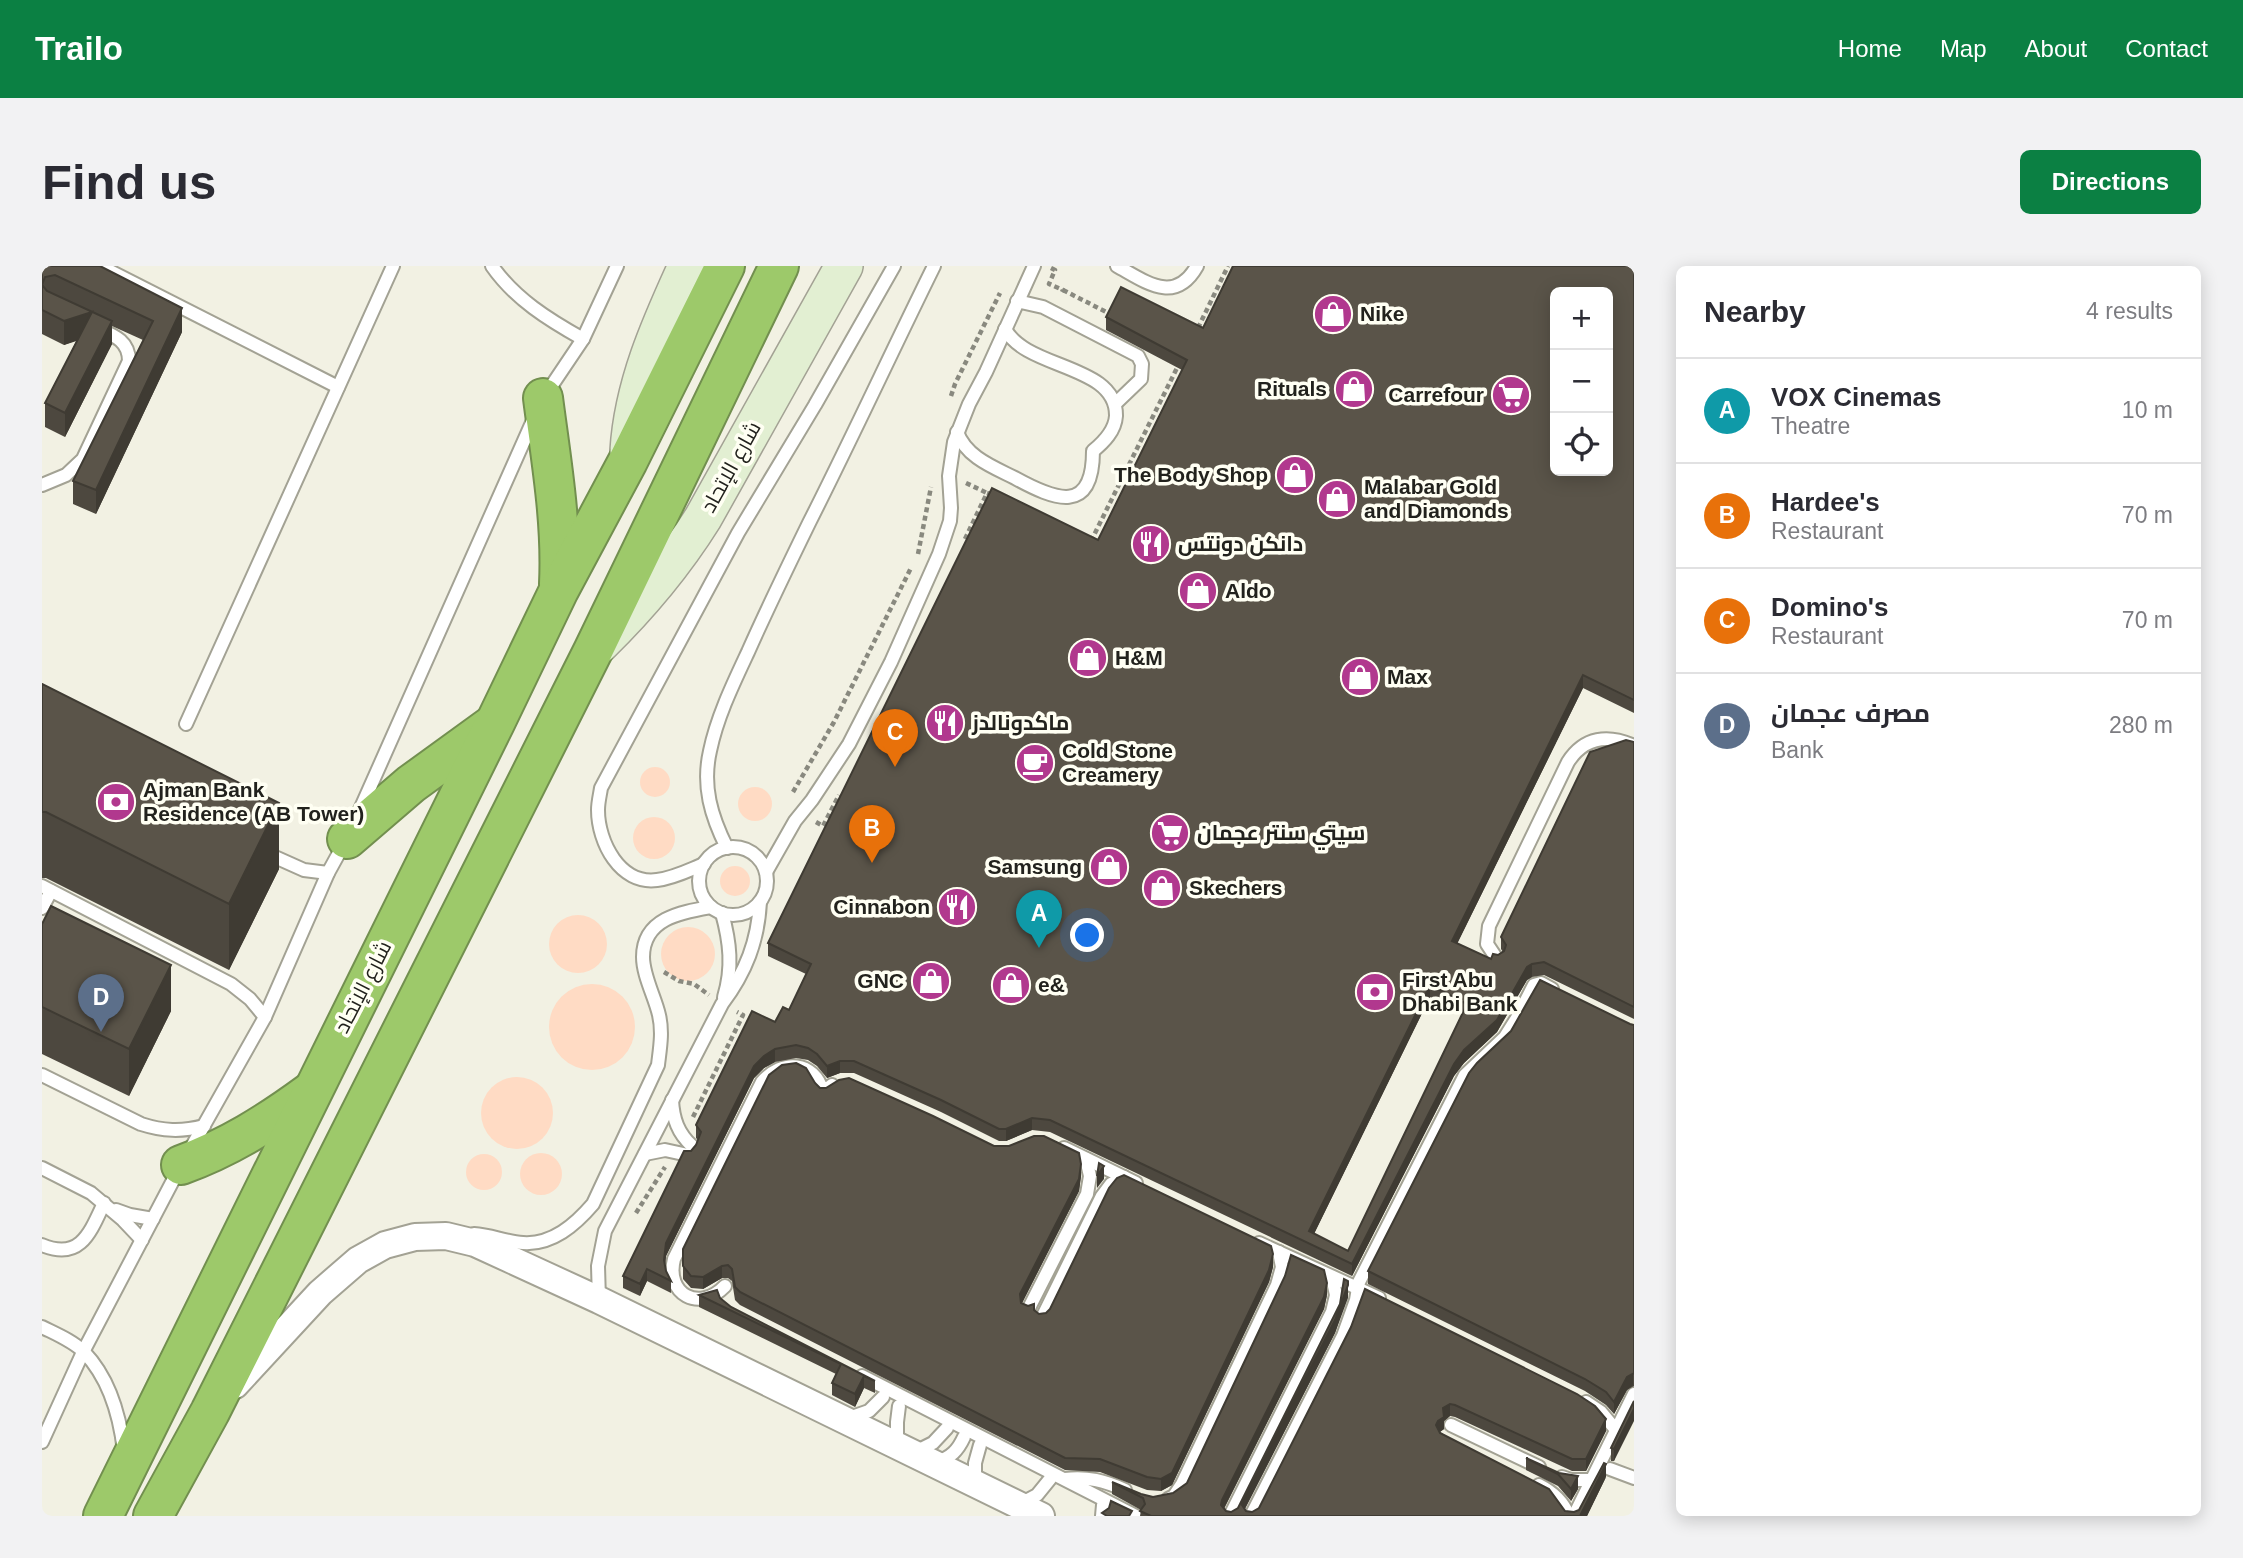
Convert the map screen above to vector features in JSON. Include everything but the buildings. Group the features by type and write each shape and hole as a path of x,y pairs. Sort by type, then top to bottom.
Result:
{"highway":[{"name":"شارع الإتحاد","path":"103,1516 559,590 628,461 725,266"},
{"name":"شارع الإتحاد","path":"153,1516 210,1412 593,650 779,266"},
{"path":"543,398 559,519 559,590"},
{"path":"347,839 411,784 495,723"},
{"path":"181,1166 262,1127 311,1092"}],"street":[{"name":"شارع الإتحاد","path":"628,461 630,424 641,380 654,341 687,266"},
{"name":"شارع الإتحاد","path":"593,650 652,590 679,555 703,518 844,266"},
{"path":"210,1412 320,1293 358,1260 385,1245 415,1237 446,1236 475,1243 599,1300 1041,1516"}],"lane":[{"path":"100,266 121,271 338,387"},
{"path":"186,724 393,266"},
{"path":"492,266 522,299 551,321 583,339"},
{"path":"42,1442 83,1352 181,1166 265,1017 543,398 583,339 617,266"},
{"path":"704,864 654,881 635,877 618,866 600,830 598,809 601,788 738,533 894,266"},
{"path":"727,848 715,825 708,801 706,775 710,750 730,690 934,266"},
{"path":"766,872 849,744 891,662 939,554 950,521 950,457 957,432 1034,266"},
{"path":"1117,266 1148,284 1170,288 1182,284 1197,266"},
{"path":"1017,300 1053,312 1138,356 1142,364 1142,379 1116,403"},
{"path":"42,485 66,475 83,459 129,362 129,351 124,342 83,321"},
{"path":"957,432 961,443 978,458 1042,493 1070,497 1083,491 1091,479 1093,452 1110,435 1116,421 1116,403 1108,391 1096,381 1022,348 1005,329"},
{"path":"1497,959 1487,944 1489,926 1568,762 1581,747 1598,739 1617,739 1634,746"},
{"path":"254,847 297,867 328,873"},
{"path":"599,1300 598,1266 605,1231 722,1004 736,986 746,966 759,924 760,902 767,882 766,872 762,863 747,850 727,848 714,853 699,875 703,898 717,910 728,936 728,982 722,1004"},
{"path":"42,908 47,888 232,984 250,999 265,1017"},
{"path":"446,1236 476,1234 524,1243 543,1241 560,1234 578,1221 593,1204 658,1065 660,1018 643,957 648,936 662,921 681,912 717,910 736,915 750,911 760,902"},
{"path":"1251,1516 1343,1336 1356,1300 1357,1288 1465,1075 1505,1037 1534,985 1541,983 1561,993"},
{"path":"726,1304 725,1286 710,1298 700,1300 682,1293 672,1278 672,1268 674,1259 756,1094 769,1075 786,1066 795,1066 813,1073 820,1080 823,1092 840,1082"},
{"path":"42,1076 156,1129 188,1130 204,1126"},
{"path":"645,1154 665,1150 690,1150 678,1130 672,1099"},
{"path":"1053,1143 1153,1192"},
{"path":"1028,1310 1087,1194 1090,1176 1086,1159"},
{"path":"42,1168 90,1193 142,1240"},
{"path":"1042,1318 1102,1196 1111,1184 1124,1177"},
{"path":"106,1205 130,1215 153,1219"},
{"path":"42,1245 54,1250 66,1250 78,1245 87,1237 106,1205"},
{"path":"1248,1238 1389,1303"},
{"path":"1154,1502 1174,1496 1182,1484 1277,1285 1282,1268 1279,1252"},
{"path":"1230,1516 1332,1312 1336,1295 1332,1277"},
{"path":"42,1327 83,1352 106,1384 116,1411 126,1469"},
{"path":"850,1371 1136,1516"},
{"path":"1569,1393 1601,1412 1616,1430"},
{"path":"1574,1516 1634,1394"},
{"path":"838,1417 859,1416 869,1411 883,1397"},
{"path":"899,1406 897,1422 914,1454"},
{"path":"1451,1425 1562,1477 1592,1480"},
{"path":"914,1454 933,1443 947,1429"},
{"path":"914,1454 952,1455 964,1437"},
{"path":"975,1484 975,1463 980,1445"},
{"path":"1610,1469 1634,1478"},
{"path":"1017,1504 1031,1500 1050,1479"},
{"path":"1064,1479 1100,1480 1136,1495"},
{"path":"1532,1481 1554,1494 1562,1502 1569,1516"}],"path":[{"path":"1047,266 1055,270 1049,284 1124,321"},
{"path":"1192,340 1228,266"},
{"path":"1053,312 1062,290"},
{"path":"948,409 955,384 1001,291"},
{"path":"1189,323 1198,328"},
{"path":"1079,537 1090,543 1185,352"},
{"path":"918,555 932,480"},
{"path":"962,545 988,493 999,498"},
{"path":"840,792 823,826 787,803 835,722 911,567"}],"shaded area":[{"path":"655,767 666,771 670,782 666,793 655,797 644,793 640,782 644,771"},
{"path":"755,787 767,792 772,804 767,816 755,821 743,816 738,804 743,792"},
{"path":"654,817 669,823 675,838 669,853 654,859 639,853 633,838 639,823"},
{"path":"735,866 741,867 749,875 749,887 741,895 735,896 729,895 721,887 720,881 721,875 729,867"},
{"path":"578,915 589,917 602,928 607,944 605,955 594,968 578,973 567,971 554,960 549,944 551,933 562,920"},
{"path":"688,927 707,935 715,954 707,973 688,981 669,973 661,954 669,935"},
{"path":"584,984 600,984 623,996 632,1010 635,1027 632,1044 623,1058 600,1070 584,1070 568,1063 556,1051 549,1035 549,1019 556,1003 568,991"},
{"path":"517,1077 537,1083 547,1093 553,1113 547,1133 537,1143 517,1149 497,1143 487,1133 481,1113 487,1093 497,1083"},
{"path":"541,1153 556,1159 562,1174 556,1189 541,1195 526,1189 520,1174 526,1159"},
{"path":"484,1154 496,1160 502,1172 496,1184 484,1190 472,1184 466,1172 472,1160"}],"place":[{"name":"Nike","path":"1333,314"},
{"name":"Rituals","path":"1354,389"},
{"name":"Carrefour","path":"1511,395"},
{"name":"The Body Shop","path":"1295,475"},
{"name":"Malabar Gold and Diamonds","path":"1337,499"},
{"name":"دانكن دونتس","path":"1151,544"},
{"name":"Aldo","path":"1198,591"},
{"name":"H&M","path":"1088,658"},
{"name":"Max","path":"1360,677"},
{"name":"ماكدونالدز","path":"945,723"},
{"name":"Cold Stone Creamery","path":"1035,763"},
{"name":"Domino's","path":"895,767"},
{"name":"Ajman Bank Residence (AB Tower)","path":"116,802"},
{"name":"سيتي سنتر عجمان","path":"1170,833"},
{"name":"Hardee's","path":"872,863"},
{"name":"Samsung","path":"1109,867"},
{"name":"Skechers","path":"1162,888"},
{"name":"Cinnabon","path":"957,907"},
{"name":"VOX Cinemas","path":"1039,948"},
{"name":"GNC","path":"931,981"},
{"name":"e&","path":"1011,985"},
{"name":"First Abu Dhabi Bank","path":"1375,992"},
{"name":"مصرف عجمان","path":"101,1032"}]}
